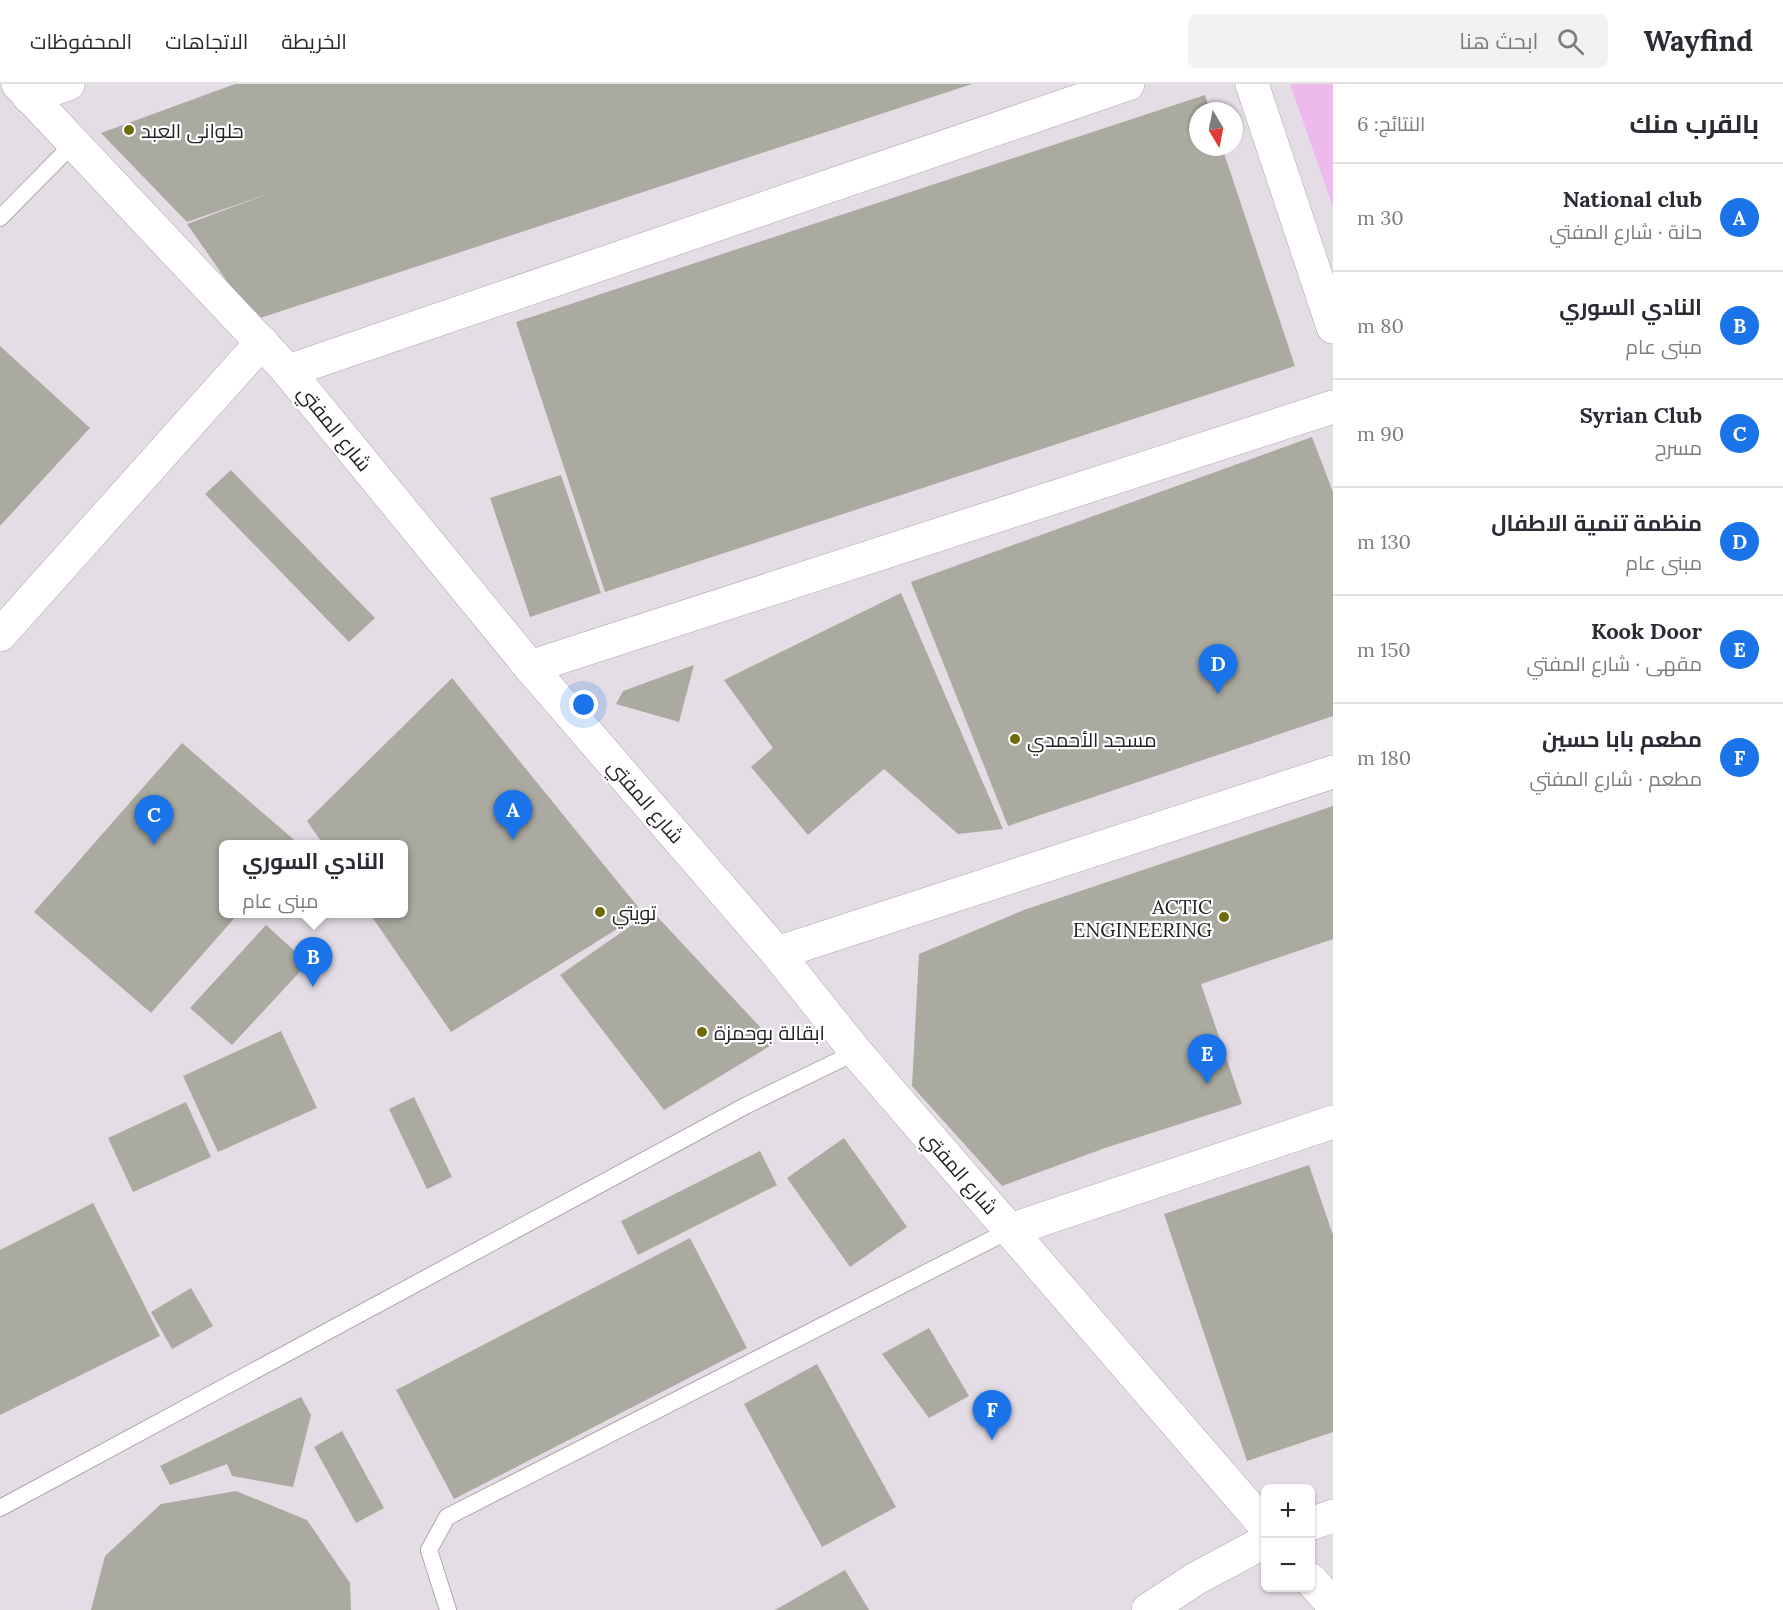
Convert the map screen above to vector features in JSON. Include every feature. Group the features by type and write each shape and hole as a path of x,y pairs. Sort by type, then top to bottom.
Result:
{"street":[{"path":"24,90 68,84"},
{"path":"288,371 1128,84"},
{"path":"1252,84 1333,327"},
{"name":"شارع المفتي","path":"24,90 288,371 530,667 777,953 856,1052 1261,1521"},
{"path":"0,634 262,342"},
{"path":"530,667 1333,407"},
{"path":"777,953 1333,772"},
{"path":"1010,1230 1333,1122"},
{"path":"1315,1523 1333,1516"},
{"path":"1148,1610 1195,1579 1261,1544"},
{"path":"1315,1584 1333,1605"}],"lane":[{"path":"0,218 74,143"},
{"path":"0,1508 747,1105 856,1052"},
{"path":"447,1610 429,1550 447,1517 1010,1230"}],"shaded area":[{"path":"1290,84 1333,84 1333,207"}],"building":[{"path":"235,84 972,84 254,320 187,224 270,193 187,222 101,133"},
{"path":"1205,95 1207,102 1189,102 1189,156 1225,156 1295,366 605,592 516,322"},
{"path":"0,346 90,428 0,526"},
{"path":"1312,437 1333,492 1333,716 1008,826 911,582"},
{"path":"231,470 375,618 349,642 205,494"},
{"path":"561,475 601,593 530,617 490,498"},
{"path":"901,593 1003,829 958,834 884,769 808,835 751,767 773,748 724,680"},
{"path":"694,665 679,722 616,704 623,691"},
{"path":"452,678 643,913 451,1032 373,918 408,918 408,840 320,840 307,821"},
{"path":"182,743 294,840 219,840 219,918 234,918 151,1013 34,912"},
{"path":"1333,806 1333,939 1201,984 1242,1104 1105,1148 1002,1186 912,1086 919,954 1024,910"},
{"path":"652,911 775,1043 664,1110 560,975"},
{"path":"266,925 308,963 232,1045 190,1008"},
{"path":"281,1031 317,1108 218,1152 183,1076"},
{"path":"414,1097 452,1177 427,1189 389,1109"},
{"path":"186,1102 211,1157 133,1192 108,1138"},
{"path":"844,1138 907,1227 850,1267 787,1178"},
{"path":"760,1151 777,1185 638,1255 621,1221"},
{"path":"1309,1165 1333,1235 1333,1432 1247,1461 1164,1214"},
{"path":"93,1203 160,1336 0,1415 0,1250"},
{"path":"690,1238 747,1348 454,1499 396,1390"},
{"path":"191,1288 213,1326 172,1349 151,1312"},
{"path":"929,1328 969,1396 929,1418 882,1354"},
{"path":"817,1364 896,1507 822,1547 744,1404"},
{"path":"301,1397 311,1415 293,1487 232,1476 227,1464 170,1485 160,1466"},
{"path":"342,1431 384,1508 356,1523 314,1447"},
{"path":"236,1491 307,1520 350,1583 351,1610 91,1610 105,1556 161,1504"},
{"path":"845,1570 869,1610 775,1610"}],"place":[{"name":"حلوانى العبد","path":"129,130"},
{"name":"منظمة تنمية الاطفال","path":"1218,694"},
{"name":"مسجد الأحمدي","path":"1015,739"},
{"name":"National club","path":"513,840"},
{"name":"Syrian Club","path":"154,845"},
{"name":"تويتي","path":"600,912"},
{"name":"ACTIC ENGINEERING","path":"1224,917"},
{"name":"النادي السوري","path":"313,987"},
{"name":"ابقالة بوحمزة","path":"702,1032"},
{"name":"Kook Door","path":"1207,1084"},
{"name":"مطعم بابا حسين","path":"992,1440"}]}
